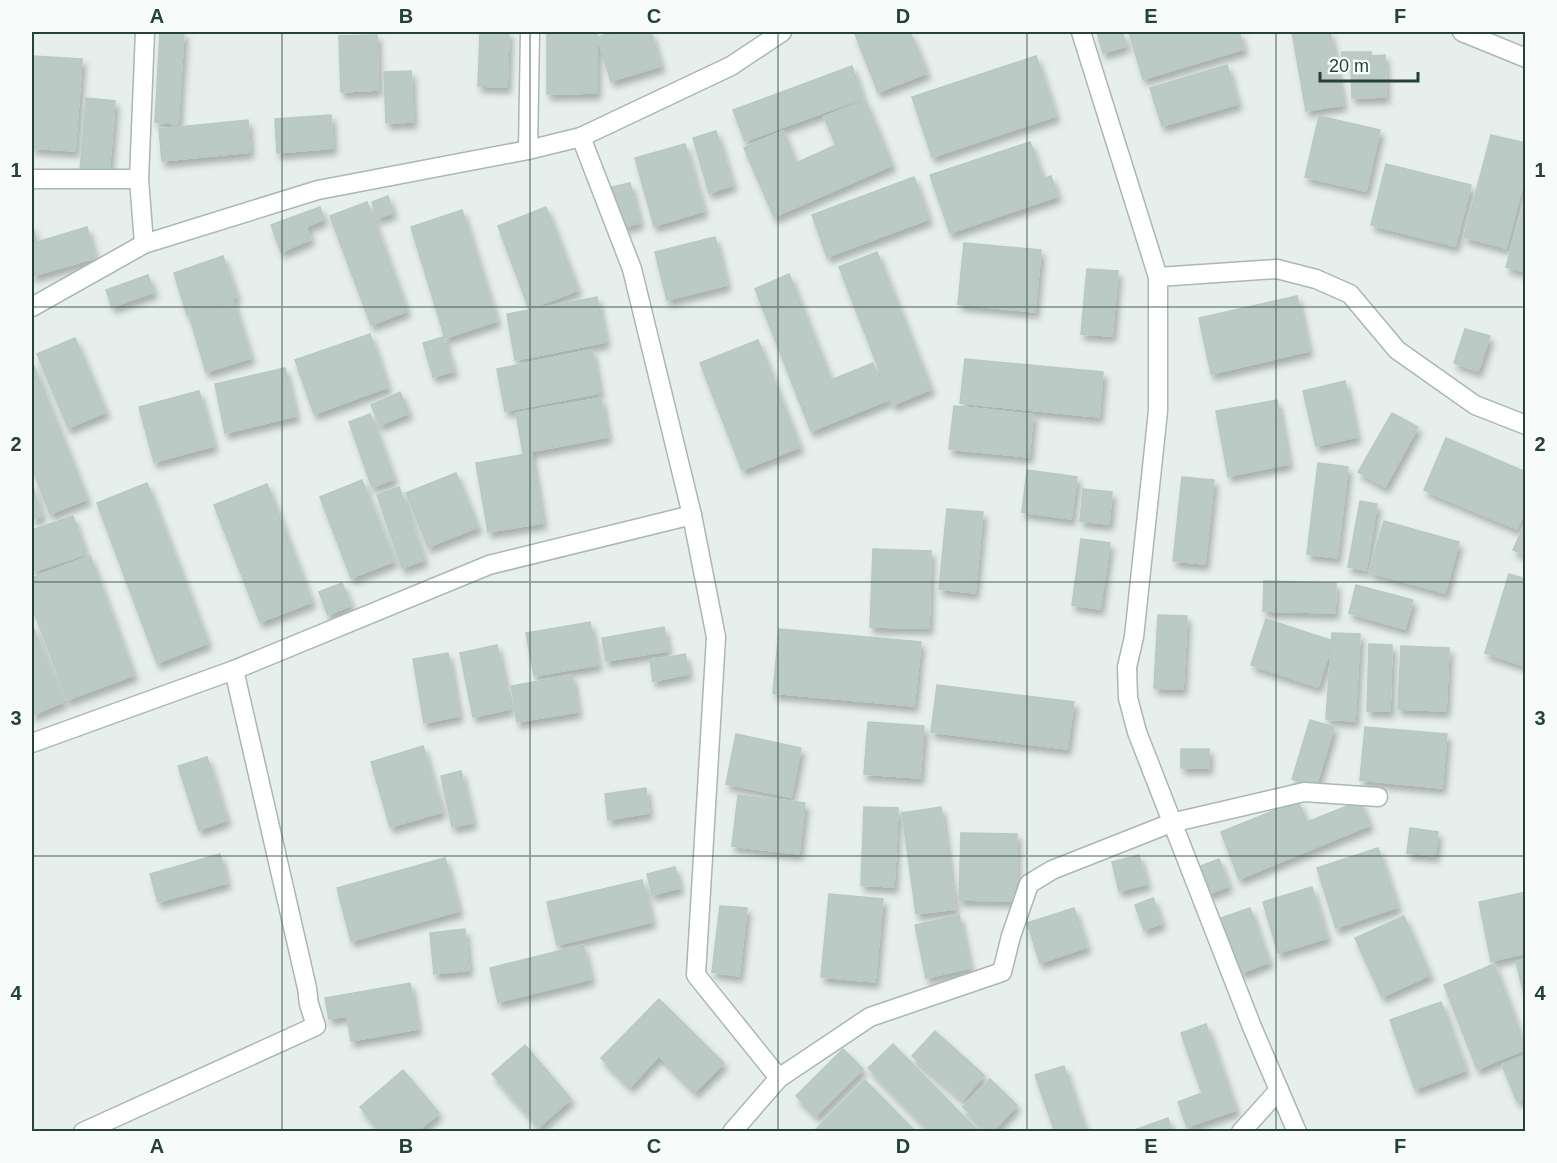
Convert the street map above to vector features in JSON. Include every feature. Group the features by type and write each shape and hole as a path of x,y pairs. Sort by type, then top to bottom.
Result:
{"street":[{"path":"144,244 139,179 145,32"},
{"path":"528,150 530,32"},
{"path":"32,307 144,244 318,189 528,150 581,136 731,66 782,32"},
{"path":"1081,32 1158,277 1158,411 1134,637 1127,667 1128,698 1137,732 1171,823 1252,1027 1297,1131"},
{"path":"1462,32 1526,58"},
{"path":"581,136 632,269 692,515 716,637 696,975 779,1078"},
{"path":"32,179 139,179"},
{"path":"1158,277 1277,269 1316,279 1350,294 1397,350 1475,405 1526,424"},
{"path":"32,742 234,670 489,565 692,515"},
{"path":"83,1131 316,1026 309,1004 234,670"},
{"path":"732,1131 779,1078 870,1017 1002,972 1011,936 1029,885 1052,870 1171,823 1304,792 1378,797"},
{"path":"1241,1131 1279,1090"}],"building":[{"path":"160,32 184,32 178,124 155,122"},
{"path":"480,32 509,32 507,87 478,86"},
{"path":"547,32 597,32 597,93 547,94"},
{"path":"615,32 651,32 661,66 611,81 597,37"},
{"path":"910,32 927,73 878,92 855,34"},
{"path":"1097,32 1122,32 1126,46 1103,53"},
{"path":"1129,32 1239,32 1244,49 1143,79"},
{"path":"1292,32 1330,32 1343,105 1306,111"},
{"path":"377,35 378,90 341,92 339,36"},
{"path":"1342,52 1371,52 1371,56 1385,55 1386,97 1352,98 1351,63 1342,63"},
{"path":"32,56 82,59 75,151 32,148"},
{"path":"1036,56 1056,116 932,157 912,97"},
{"path":"1227,65 1238,104 1162,126 1150,88"},
{"path":"852,66 863,98 745,141 733,110"},
{"path":"411,71 413,122 386,123 384,72"},
{"path":"86,98 115,101 109,173 80,171"},
{"path":"865,100 892,165 774,217 744,148 783,131 796,163 836,145 824,117"},
{"path":"331,115 333,148 277,153 275,119"},
{"path":"1319,116 1380,130 1366,191 1305,177"},
{"path":"248,120 250,152 162,161 159,129"},
{"path":"716,131 733,185 709,193 693,138"},
{"path":"1491,135 1526,143 1526,172 1506,248 1464,237"},
{"path":"1030,142 1043,179 1051,176 1058,196 950,233 930,175"},
{"path":"685,144 704,211 654,226 635,158"},
{"path":"1386,164 1471,185 1455,246 1371,225"},
{"path":"914,177 929,219 827,257 812,215"},
{"path":"630,183 640,223 623,227 612,187"},
{"path":"388,196 393,213 377,218 372,202"},
{"path":"367,202 407,311 371,325 330,216"},
{"path":"1526,202 1526,272 1506,267"},
{"path":"320,207 324,219 306,227 311,239 281,252 271,225"},
{"path":"546,207 578,290 529,309 498,226"},
{"path":"462,210 497,321 445,338 411,227"},
{"path":"32,224 37,242 87,227 95,258 32,276"},
{"path":"715,237 727,285 667,300 655,252"},
{"path":"964,243 1041,250 1035,312 958,304"},
{"path":"877,252 931,389 893,405 839,267"},
{"path":"223,256 237,297 187,315 174,273"},
{"path":"1087,269 1118,271 1112,336 1081,334"},
{"path":"789,274 831,380 873,363 888,400 811,431 755,289"},
{"path":"148,275 154,292 112,307 106,290"},
{"path":"1297,296 1309,351 1211,374 1199,318"},
{"path":"597,297 606,342 515,360 507,314"},
{"path":"233,301 251,358 206,372 189,315"},
{"path":"1465,329 1490,336 1478,371 1454,363"},
{"path":"370,334 388,387 314,414 295,360"},
{"path":"443,337 454,371 433,377 423,343"},
{"path":"75,338 106,412 68,428 37,354"},
{"path":"758,340 800,447 742,470 700,363"},
{"path":"592,350 600,393 505,411 497,369"},
{"path":"965,359 1103,372 1099,417 960,403"},
{"path":"32,361 87,499 50,514 32,468"},
{"path":"285,368 296,416 225,433 215,384"},
{"path":"1345,381 1357,437 1316,446 1303,391"},
{"path":"199,391 214,446 154,462 139,407"},
{"path":"400,392 409,413 380,425 371,405"},
{"path":"601,398 608,437 523,453 516,413"},
{"path":"1277,400 1289,464 1228,476 1216,411"},
{"path":"954,406 1033,415 1029,457 949,449"},
{"path":"1392,413 1418,427 1385,487 1358,472"},
{"path":"370,414 394,479 372,487 349,422"},
{"path":"1446,438 1526,472 1526,508 1517,529 1424,490"},
{"path":"531,453 543,523 488,532 476,463"},
{"path":"1318,463 1348,467 1337,558 1307,554"},
{"path":"1027,470 1077,477 1071,519 1022,512"},
{"path":"456,473 478,527 428,547 406,493"},
{"path":"1182,477 1214,480 1205,564 1173,561"},
{"path":"362,480 394,561 351,578 320,497"},
{"path":"32,483 42,516 32,520"},
{"path":"147,483 208,643 157,663 97,503"},
{"path":"267,484 312,602 260,622 214,505"},
{"path":"399,487 424,560 402,568 377,495"},
{"path":"1083,489 1112,492 1109,524 1080,521"},
{"path":"1360,501 1377,504 1366,570 1348,567"},
{"path":"947,509 983,512 975,593 939,589"},
{"path":"73,516 86,554 32,572 32,530"},
{"path":"1384,521 1459,542 1445,593 1369,572"},
{"path":"1526,521 1526,555 1513,550"},
{"path":"1081,539 1110,543 1100,609 1072,605"},
{"path":"873,549 931,551 929,628 870,627"},
{"path":"90,556 134,675 67,700 32,606 32,578"},
{"path":"1509,574 1526,579 1526,653 1522,665 1485,653"},
{"path":"1264,581 1336,583 1335,613 1263,611"},
{"path":"342,583 351,605 328,615 319,592"},
{"path":"1356,585 1413,600 1405,629 1349,613"},
{"path":"1158,615 1187,616 1183,689 1154,688"},
{"path":"1266,619 1333,641 1318,687 1251,665"},
{"path":"590,622 598,665 534,676 526,633"},
{"path":"32,624 63,702 32,715"},
{"path":"664,627 668,651 606,661 602,638"},
{"path":"779,629 921,642 914,706 773,693"},
{"path":"1332,633 1360,634 1355,721 1326,719"},
{"path":"1369,644 1392,645 1390,711 1367,711"},
{"path":"497,645 510,709 473,717 460,653"},
{"path":"1401,646 1449,648 1446,711 1398,709"},
{"path":"448,653 459,716 424,723 413,659"},
{"path":"685,654 689,674 653,681 650,660"},
{"path":"572,675 578,712 517,722 511,686"},
{"path":"937,685 1074,702 1067,749 931,732"},
{"path":"1310,720 1334,727 1316,786 1292,779"},
{"path":"868,722 924,726 920,778 864,774"},
{"path":"1365,727 1447,734 1442,788 1360,780"},
{"path":"736,734 801,748 791,797 726,784"},
{"path":"423,746 442,812 390,827 371,762"},
{"path":"1181,749 1209,749 1209,768 1181,768"},
{"path":"207,757 227,820 199,830 178,766"},
{"path":"461,771 473,823 452,827 441,776"},
{"path":"646,788 649,813 608,820 605,794"},
{"path":"738,795 805,803 799,854 732,846"},
{"path":"1298,801 1307,822 1360,801 1370,825 1239,879 1221,832"},
{"path":"864,807 898,808 894,887 861,885"},
{"path":"941,807 955,909 916,914 902,813"},
{"path":"1410,828 1438,832 1435,856 1407,853"},
{"path":"961,833 1017,834 1016,901 959,900"},
{"path":"1378,848 1398,907 1336,928 1317,868"},
{"path":"220,854 227,883 158,902 150,874"},
{"path":"1139,855 1147,884 1119,891 1112,862"},
{"path":"445,858 459,911 351,941 337,888"},
{"path":"1219,859 1229,886 1208,894 1198,867"},
{"path":"675,867 680,888 652,895 647,874"},
{"path":"642,880 652,922 557,945 547,902"},
{"path":"1312,887 1327,938 1278,953 1263,902"},
{"path":"1526,892 1526,953 1491,961 1479,902"},
{"path":"829,894 883,899 875,982 821,977"},
{"path":"1153,898 1162,923 1144,930 1135,905"},
{"path":"720,906 747,908 739,976 712,972"},
{"path":"1074,908 1087,947 1040,963 1027,923"},
{"path":"1250,908 1269,962 1241,973 1221,918"},
{"path":"959,915 970,968 926,978 915,925"},
{"path":"1404,916 1430,975 1382,997 1355,938"},
{"path":"465,929 469,970 434,974 430,933"},
{"path":"583,945 591,979 498,1002 490,968"},
{"path":"1526,960 1526,993 1524,994 1516,962"},
{"path":"1494,964 1526,1049 1477,1069 1444,985"},
{"path":"410,983 418,1029 351,1041 347,1016 329,1019 325,998"},
{"path":"659,999 724,1063 695,1092 659,1056 630,1087 601,1058"},
{"path":"1441,1002 1466,1070 1415,1089 1390,1020"},
{"path":"1206,1024 1236,1110 1187,1127 1178,1102 1202,1093 1181,1033"},
{"path":"935,1031 984,1075 963,1100 912,1056"},
{"path":"893,1044 979,1132 931,1132 868,1068"},
{"path":"525,1045 571,1099 539,1127 492,1074"},
{"path":"843,1049 863,1069 816,1116 796,1096"},
{"path":"1526,1055 1526,1098 1517,1101 1502,1065"},
{"path":"1064,1066 1086,1132 1055,1132 1035,1075"},
{"path":"403,1070 439,1113 417,1132 380,1132 360,1107"},
{"path":"990,1079 1017,1105 992,1132 988,1132 963,1107"},
{"path":"865,1080 916,1132 819,1132 816,1129"},
{"path":"1168,1118 1172,1132 1129,1132"}]}
